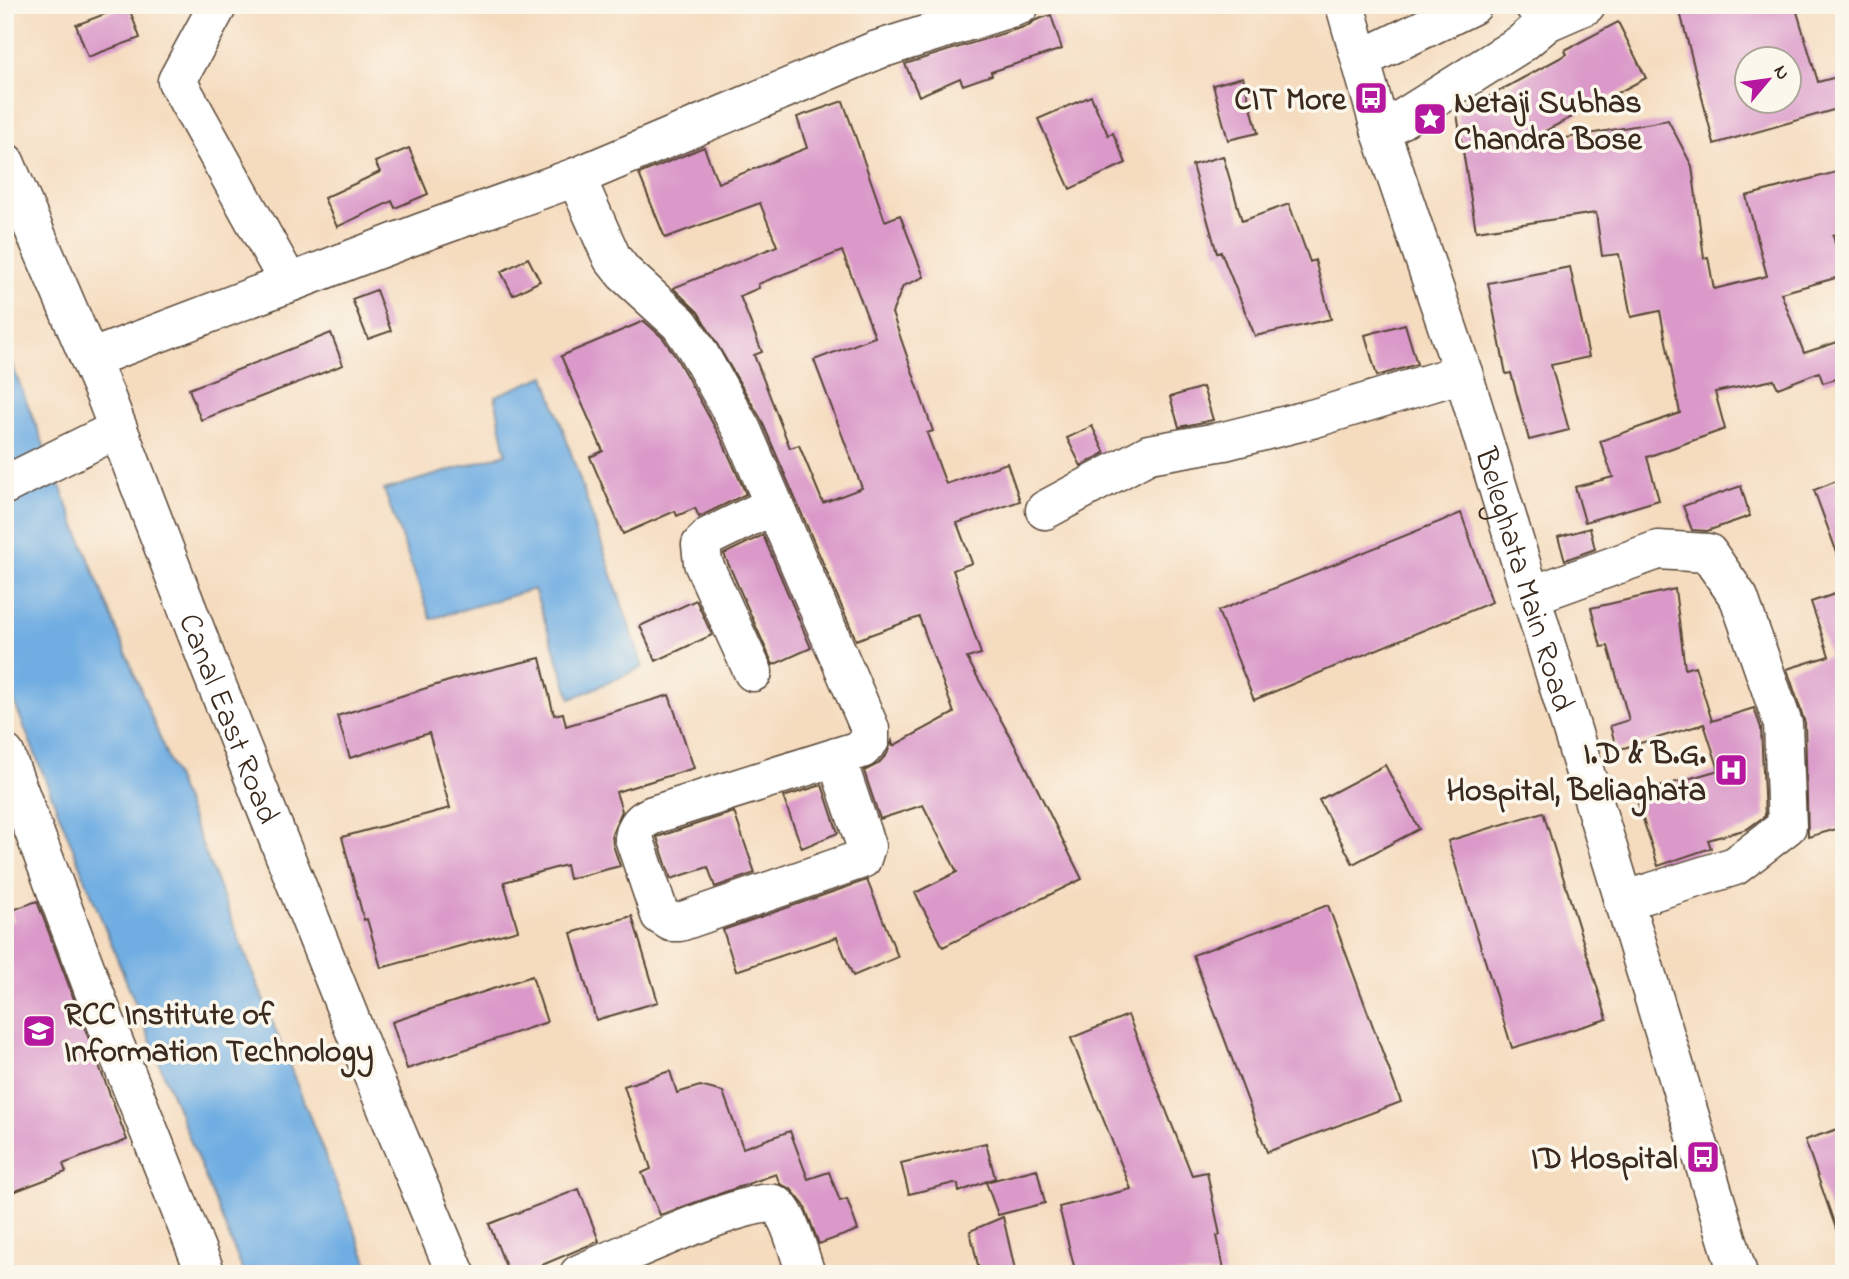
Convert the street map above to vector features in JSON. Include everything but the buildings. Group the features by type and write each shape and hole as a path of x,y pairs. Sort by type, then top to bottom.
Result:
{"street":[{"path":"218,5 177,81 289,283"},
{"path":"90,359 576,177 877,50 1020,5"},
{"name":"Beleghata Main Road","path":"1345,5 1381,132 1463,373 1738,1274"},
{"path":"1362,59 1473,5"},
{"path":"1381,132 1522,43 1546,11 1586,5"},
{"name":"Canal East Road","path":"5,162 90,359 101,437 207,660 355,1033 456,1274"},
{"path":"576,177 612,258 624,273 680,324 742,430 870,729 870,740 862,749 836,757 653,815 640,822 634,838 660,915 671,922 680,922 862,859 866,846 836,757"},
{"path":"1045,510 1149,454 1224,441 1315,418 1463,373"},
{"path":"5,485 101,437"},
{"path":"753,672 703,563 701,545 710,536 774,505"},
{"path":"1530,596 1658,550 1708,553 1739,598 1783,724 1787,825 1735,866 1623,901"},
{"path":"5,754 101,1010 206,1274"},
{"path":"579,1274 724,1213 756,1203 770,1202 780,1207 783,1213 806,1274"}],"water":[{"path":"5,347 372,1274 244,1274 5,679"},
{"path":"545,376 643,667 571,699 534,589 431,619 384,490 506,454 495,396"}],"place":[{"name":"CIT More","path":"1371,98"},
{"name":"Netaji Subhas Chandra Bose","path":"1430,119"},
{"name":"I.D & B.G. Hospital, Beliaghata","path":"1731,770"},
{"name":"RCC Institute of Information Technology","path":"39,1031"},
{"name":"ID Hospital","path":"1703,1157"}]}
